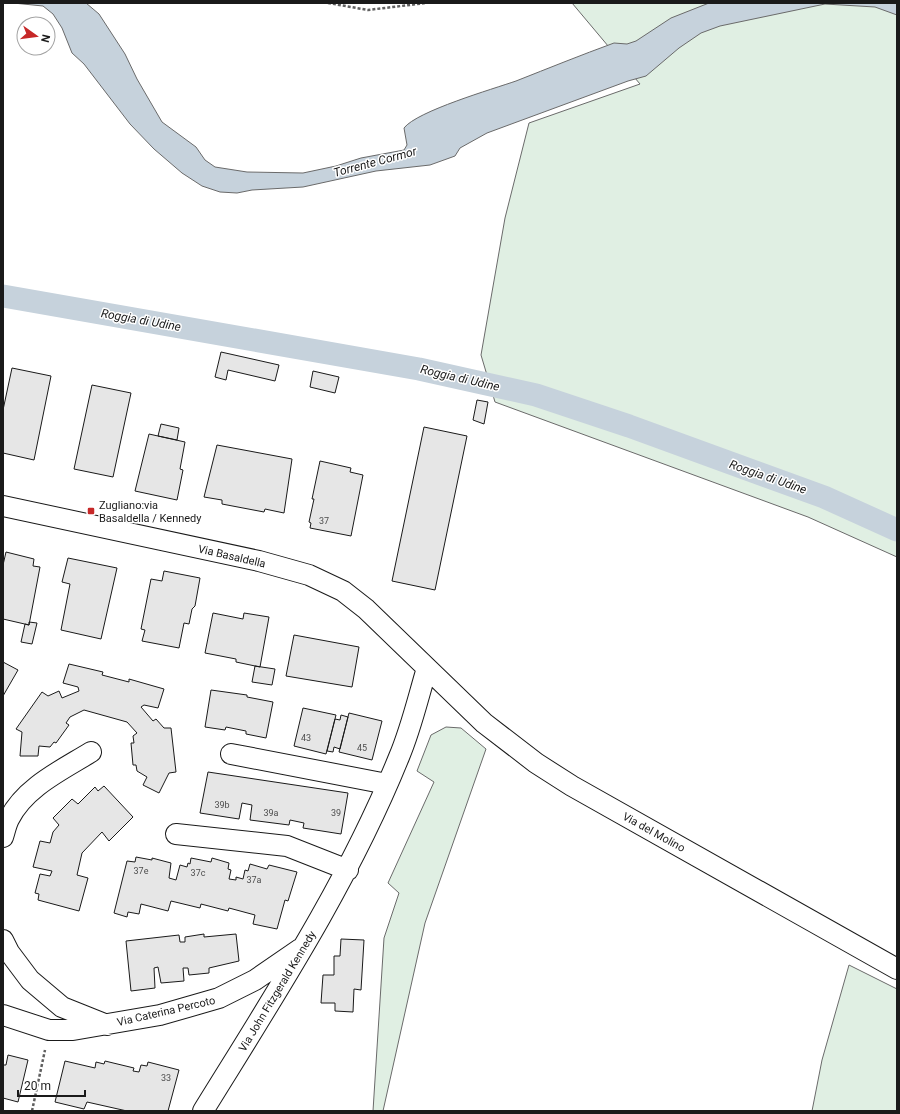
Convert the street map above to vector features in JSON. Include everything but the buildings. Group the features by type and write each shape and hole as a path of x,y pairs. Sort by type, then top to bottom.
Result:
{"street":[{"name":"Via Basaldella","path":"3,506 259,561 309,575 343,591 366,609 428,669"},
{"name":"Via John Fitzgerald Kennedy","path":"203,1111 306,944 348,870 399,756 428,669"},
{"name":"Via del Molino","path":"428,669 484,723 536,763 572,786 897,969"},
{"path":"3,837 9,819 29,792 56,773 91,752"},
{"path":"231,754 387,784"},
{"path":"176,834 287,846 348,870"},
{"name":"Via Caterina Percoto","path":"3,940 9,952 30,980 62,1007 107,1025"},
{"name":"Via Caterina Percoto","path":"3,1015 49,1030 73,1030 160,1015 219,998 255,980 306,944"}],"path":[{"path":"328,3 368,10 422,5 426,3"},
{"path":"32,1111 49,1030"}],"green space":[{"path":"572,3 897,3 897,557 808,517 495,402 481,355 505,218 529,123 640,84"},
{"path":"446,727 461,728 486,749 425,923 383,1111 373,1111 384,938 399,893 388,883 434,782 417,771 431,735"},
{"path":"849,965 897,989 897,1111 812,1111 822,1060"}],"water":[{"name":"Torrente Cormor","path":"13,3 86,3 99,14 125,54 137,79 162,122 196,147 205,160 215,167 247,172 303,173 336,166 361,158 404,150 407,145 404,128 412,121 424,115 456,101 516,81 614,43 627,44 636,41 671,18 709,3 897,3 897,15 875,7 825,4 720,26 701,33 679,48 646,76 628,81 487,133 460,148 455,156 430,165 376,171 303,187 252,190 237,193 220,192 202,186 182,173 154,149 130,124 84,64 72,53 56,16 43,6"}],"waterway":[{"name":"Roggia di Udine","path":"3,296 419,369 536,395 629,426 824,497 897,530"}],"place":[{"name":"Zugliano:via Basaldella / Kennedy","path":"91,511"}]}
